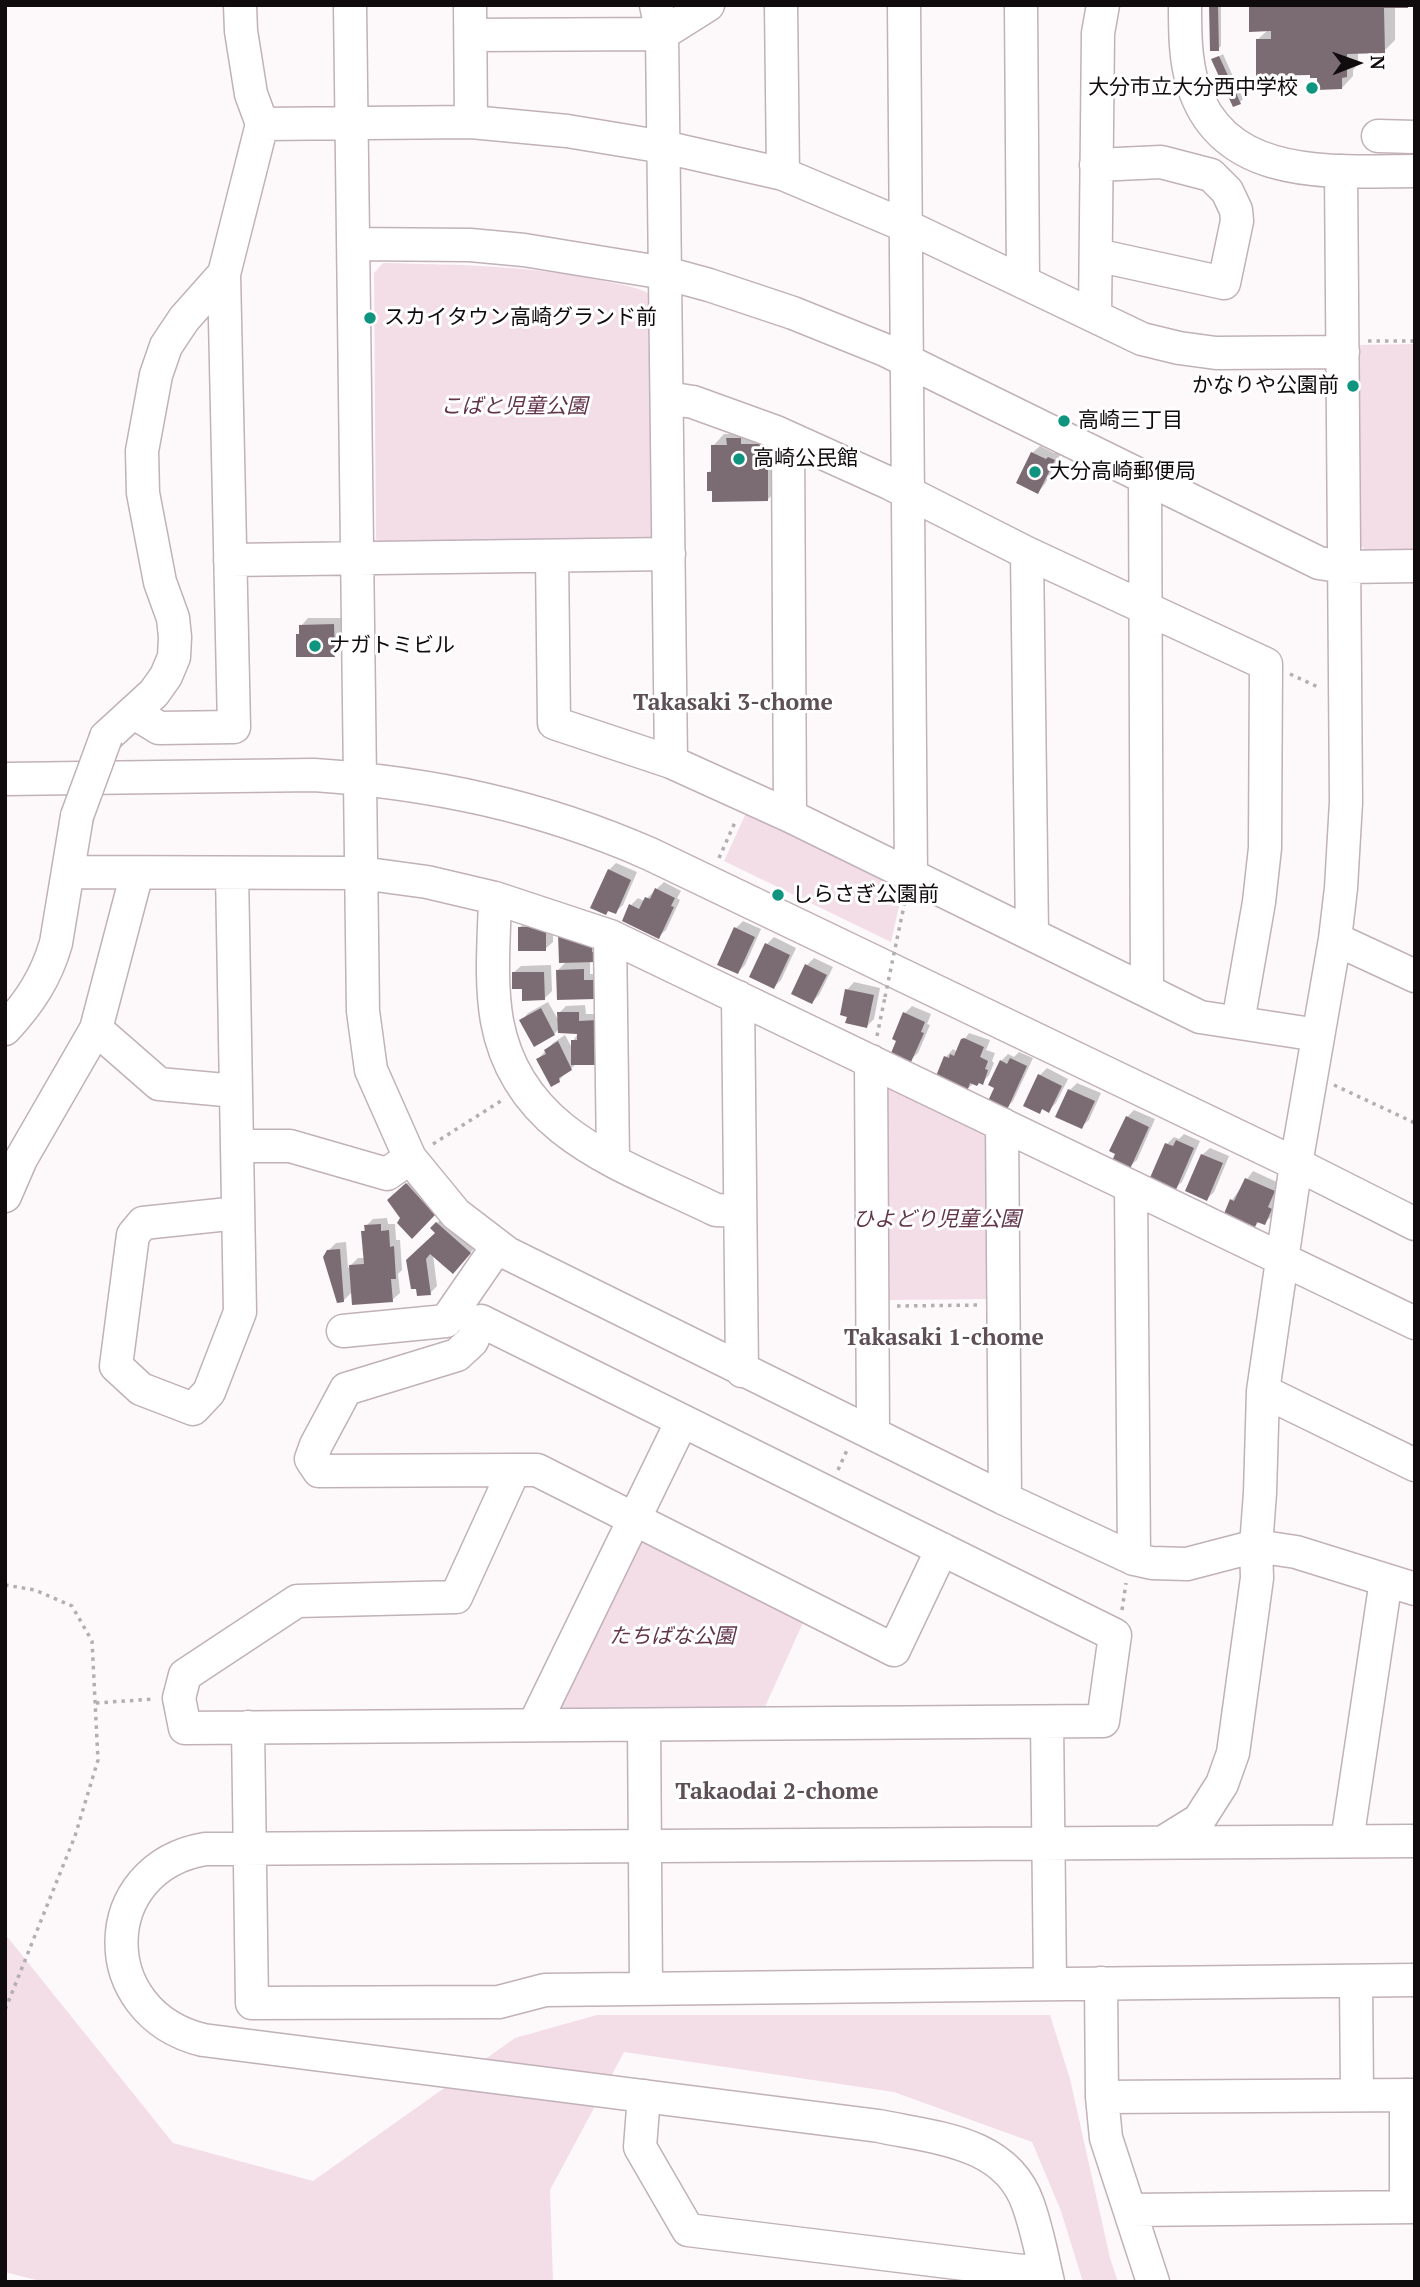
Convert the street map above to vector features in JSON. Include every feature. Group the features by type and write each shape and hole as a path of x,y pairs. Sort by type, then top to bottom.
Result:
{"street":[{"path":"133,712 159,728 234,727 224,274 262,124 251,94 241,32 240,5"},
{"path":"350,5 363,1011 366,1045 378,1089 410,1158 456,1214 497,1247 742,1371 862,1437 1005,1499 1130,1570 1152,1563 1187,1563 1256,1546 1296,1552 1400,1584 1346,1841"},
{"path":"471,122 470,20 659,19 708,5"},
{"path":"781,5 783,174"},
{"path":"904,5 911,875"},
{"path":"1021,5 1023,282"},
{"path":"1096,316 1098,33 1103,5"},
{"path":"1185,5 1185,40 1192,84 1199,102 1222,134 1250,153 1281,165 1341,171 1415,171"},
{"path":"659,19 664,147 671,762"},
{"path":"262,124 471,122 567,131 664,147 783,174 906,226 1142,339 1216,353 1350,347"},
{"path":"1378,136 1415,137"},
{"path":"1096,165 1161,162 1211,175 1232,199 1237,221 1224,283 1096,255"},
{"path":"1164,1842 1199,1820 1222,1784 1233,1753 1257,1578 1263,1391 1296,1164 1342,888 1346,802 1345,567 1350,347 1341,171"},
{"path":"353,244 470,245 524,250 665,273 709,285 793,313 907,361 1319,563 1345,567 1415,566"},
{"path":"5,1029 29,1003 51,963 76,816 106,737 153,693 166,676 174,657 176,638 173,618 160,582 141,473 142,451 156,375 166,346 174,332 224,274"},
{"path":"667,398 693,402 788,438 1266,664 1265,848 1259,902 1238,1023"},
{"path":"788,438 790,816"},
{"path":"1145,477 1147,991"},
{"path":"1027,553 1032,934"},
{"path":"230,560 669,554"},
{"path":"552,555 554,723 671,762 747,796 1200,1017 1318,1035"},
{"path":"5,779 314,775 439,789 515,805 606,834 1296,1164 1415,1224"},
{"path":"68,872 361,873 427,882 495,898 610,936 1415,1324"},
{"path":"5,1196 21,1159 96,1029 137,873"},
{"path":"232,873 240,1312 209,1392 194,1409 141,1389 116,1366 133,1235 143,1223 238,1213"},
{"path":"495,898 493,993 497,1022 506,1054 523,1087 539,1109 561,1130 584,1146 716,1210 740,1211"},
{"path":"610,936 613,1160"},
{"path":"1335,939 1415,976"},
{"path":"738,997 742,1371"},
{"path":"96,1029 159,1084 236,1091"},
{"path":"862,1437 872,1306 871,1061"},
{"path":"1002,1125 1005,1499"},
{"path":"237,1146 290,1146 387,1174 410,1158"},
{"path":"1130,1570 1131,1187"},
{"path":"343,1331 446,1321 497,1247"},
{"path":"514,1470 456,1597 297,1601 185,1675 179,1698 185,1728 1103,1721 1115,1634 481,1321 472,1341 457,1355 346,1389 311,1459 319,1471 514,1470 537,1470 894,1650 942,1549"},
{"path":"1263,1391 1415,1465"},
{"path":"534,1726 682,1421"},
{"path":"1047,1722 1050,1984"},
{"path":"644,1725 646,1988"},
{"path":"248,1727 252,2003 499,2002 545,1990 646,1988 1415,1980"},
{"path":"644,2096 640,2147 688,2230 1047,2276 1028,2202 1016,2179 992,2156 974,2147 879,2126 644,2096 203,2040 183,2035 146,2008 133,1992 121,1954 125,1916 143,1885 172,1859 205,1849 1415,1841"},
{"path":"1356,1981 1357,2095"},
{"path":"1101,1983 1102,2097 1107,2138 1153,2282"},
{"path":"1102,2097 1410,2095 1410,2207 1130,2210"}],"path":[{"path":"1350,347 1415,341"},
{"path":"1266,664 1319,687"},
{"path":"717,861 747,796"},
{"path":"871,1061 911,875"},
{"path":"1329,1082 1415,1123"},
{"path":"410,1158 523,1087"},
{"path":"872,1306 1003,1305"},
{"path":"827,1492 862,1437"},
{"path":"1121,1615 1130,1570"},
{"path":"5,1585 35,1590 72,1606 92,1642 98,1760 75,1836 5,2010"},
{"path":"96,1703 179,1698"}],"green space":[{"name":"こばと児童公園","path":"383,263 548,272 632,287 658,299 661,536 651,544 386,548 376,539 374,273"},
{"path":"1415,344 1415,555 1369,554 1360,545 1357,345"},
{"path":"748,809 904,884 891,942 724,861"},
{"name":"ひよどり児童公園","path":"893,1082 984,1127 991,1141 993,1299 882,1300 881,1089"},
{"name":"たちばな公園","path":"646,1539 806,1616 764,1709 561,1717 556,1704 632,1542"},
{"path":"5,1934 173,2143 313,2181 515,2038 597,2015 1050,2015 1070,2079 1110,2258 1118,2282 1083,2282 1061,2211 1032,2142 894,2092 624,2052 550,2190 553,2282 44,2282 5,2272"}],"building":[{"path":"1209,5 1218,5 1219,51 1210,51"},
{"path":"1249,5 1408,5 1408,8 1384,8 1385,53 1347,54 1347,77 1342,78 1342,89 1317,90 1317,78 1310,78 1310,75 1256,76 1256,39 1271,39 1271,31 1249,32"},
{"path":"1219,56 1241,104 1233,107 1211,59"},
{"name":"高崎公民館","path":"726,438 741,438 741,444 768,444 768,501 712,502 712,491 707,491 707,472 711,472 711,445 727,445"},
{"name":"大分高崎郵便局","path":"1031,452 1055,460 1038,494 1016,483"},
{"name":"ナガトミビル","path":"334,624 335,657 296,657 296,634 299,634 299,625"},
{"path":"608,869 631,880 616,914 608,911 606,915 590,908"},
{"path":"655,888 675,898 671,906 674,907 659,939 622,921 629,904 639,909 645,897 650,899"},
{"path":"518,927 546,927 546,951 518,951"},
{"path":"734,927 755,937 738,974 717,965"},
{"path":"558,934 592,946 592,952 597,952 597,962 559,963"},
{"path":"765,943 790,955 774,989 749,977"},
{"path":"805,964 827,975 812,1004 791,994"},
{"path":"584,969 584,980 594,980 595,999 557,1000 556,970"},
{"path":"512,972 544,972 545,1000 522,1001 522,989 512,989"},
{"path":"845,989 874,995 867,1028 845,1023 847,1017 840,1015"},
{"path":"541,1008 555,1035 534,1047 519,1020"},
{"path":"557,1012 579,1012 579,1021 597,1020 597,1065 571,1065 571,1040 577,1040 577,1034 558,1033"},
{"path":"903,1012 925,1022 921,1032 924,1033 911,1062 891,1053 896,1041 892,1039"},
{"path":"961,1039 984,1047 980,1057 988,1061 983,1085 970,1083 967,1092 936,1076 944,1056 954,1056"},
{"path":"558,1041 572,1070 551,1087 536,1059 546,1054 544,1050"},
{"path":"1010,1058 1027,1066 1007,1110 988,1101 994,1088 988,1085 1000,1060 1007,1064"},
{"path":"1038,1074 1062,1086 1049,1113 1042,1109 1040,1114 1023,1106"},
{"path":"1068,1089 1095,1101 1082,1129 1055,1117"},
{"path":"1126,1116 1149,1127 1130,1169 1112,1161 1115,1154 1109,1151"},
{"path":"1176,1140 1194,1148 1175,1192 1149,1180 1165,1143 1173,1146"},
{"path":"1201,1154 1223,1163 1207,1201 1185,1191"},
{"path":"1245,1178 1275,1191 1268,1207 1272,1209 1265,1225 1257,1222 1254,1230 1223,1216 1230,1199 1234,1201"},
{"path":"406,1183 435,1215 412,1239 397,1223 400,1218 387,1200"},
{"path":"436,1222 471,1253 453,1274 430,1254 426,1259 431,1295 417,1296 416,1289 411,1289 406,1260 435,1233 430,1228"},
{"path":"381,1224 381,1231 389,1230 390,1247 394,1246 396,1279 391,1279 393,1302 352,1305 349,1265 364,1264 361,1231 365,1231 364,1225"},
{"path":"340,1249 344,1302 337,1303 323,1257 327,1250"}],"place":[{"name":"大分市立大分西中学校","path":"1312,88"},
{"name":"スカイタウン高崎グランド前","path":"370,318"},
{"name":"かなりや公園前","path":"1353,386"},
{"name":"高崎三丁目","path":"1064,421"},
{"name":"高崎公民館","path":"739,459"},
{"name":"大分高崎郵便局","path":"1035,472"},
{"name":"ナガトミビル","path":"315,646"},
{"name":"しらさぎ公園前","path":"778,895"}],"district":[{"name":"Takasaki 3-chome","path":"733,703"},
{"name":"Takasaki 1-chome","path":"944,1338"},
{"name":"Takaodai 2-chome","path":"777,1792"}]}
